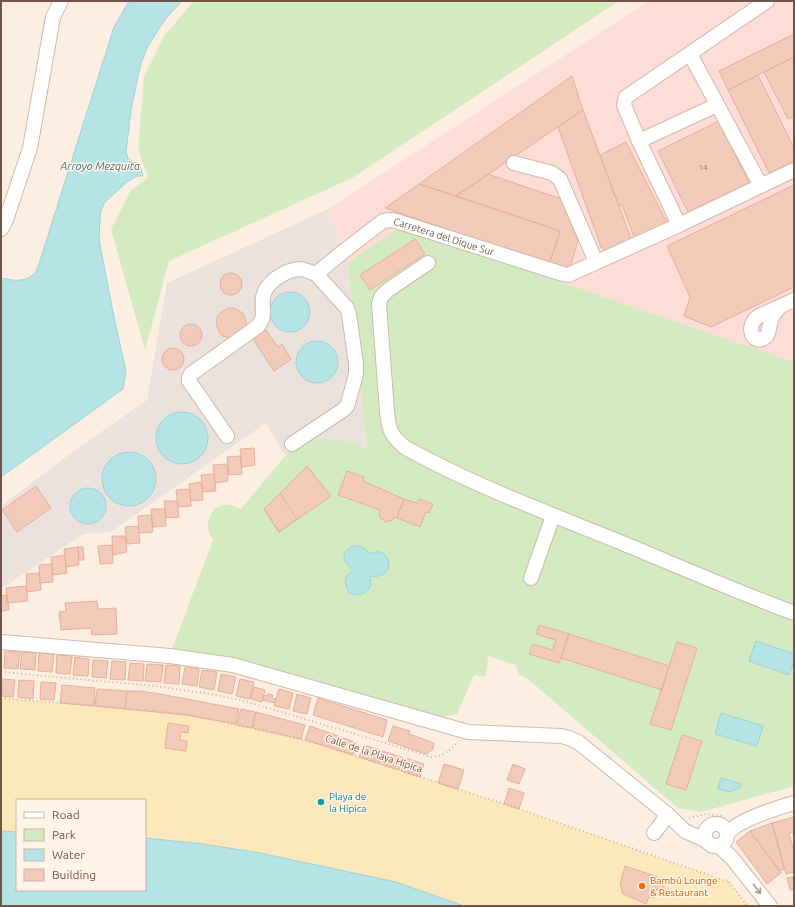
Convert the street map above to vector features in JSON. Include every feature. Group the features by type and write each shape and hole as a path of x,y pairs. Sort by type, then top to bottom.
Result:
{"street":[{"path":"1,229 6,220 30,148 53,17 61,1"},
{"path":"679,225 639,141 624,105 626,97 767,1"},
{"path":"690,54 761,186"},
{"path":"639,141 717,105"},
{"path":"514,163 552,173 560,179 596,262"},
{"name":"Carretera del Dique Sur","path":"316,274 383,221 390,220 568,275 679,225 794,170"},
{"path":"428,263 388,290 381,297 379,304 388,425 398,442 406,448 457,474 554,516 794,613"},
{"path":"227,436 189,381 190,376 257,327 262,322 263,297 266,288 283,274 300,269 308,270 316,274 347,308 356,364 355,378 347,406 292,444"},
{"path":"780,307 794,300"},
{"path":"531,578 554,516"},
{"path":"1,642 170,656 233,665 468,732 561,736 574,740 671,818 716,835 770,906"},
{"path":"716,835 777,808 794,803"},
{"path":"654,833 661,824 671,818"}],"path":[{"path":"1,672 155,686 241,700 432,757 444,755 468,732"},
{"name":"Calle de la Playa Hípica","path":"1,698 187,715 317,743 519,809 728,882 748,906"}],"shaded area":[{"path":"649,1 794,1 794,362 400,227 348,263 328,209"},
{"path":"328,209 348,263 367,448 346,441 319,439 295,446 285,456 266,423 111,532 83,534 1,589 1,506 71,453 147,400 167,283"}],"green space":[{"path":"194,1 619,1 352,178 169,261 145,350 111,229 131,190 148,178 138,149 144,77 164,36"},
{"path":"399,227 794,362 794,786 701,812 678,808 528,679 519,674 516,665 488,656 485,677 474,675 457,714 441,717 216,655 172,649 213,540 210,535 208,524 210,516 215,508 228,505 241,509 285,456 295,446 307,441 331,439 346,441 367,448 348,263"}],"sand":[{"name":"Playa de la Hípica","path":"1,698 157,711 228,723 317,743 519,809 729,882 748,906 464,906 396,882 260,853 203,844 146,838 146,799 16,799 16,832 1,831"}],"water":[{"name":"Arroyo Mezquita","path":"129,1 182,1 166,18 148,46 141,63 131,110 126,152 128,158 140,166 143,176 137,176 127,182 105,202 101,210 99,240 126,371 123,389 1,477 1,280 2,278 12,280 25,279 37,270 114,27"},
{"path":"294,292 301,295 307,301 310,312 309,320 301,329 294,332 286,332 279,329 271,320 270,308 273,301 282,293"},
{"path":"313,341 321,341 329,344 335,350 338,362 335,374 329,380 321,383 313,383 305,380 299,374 296,366 296,358 299,350 305,344"},
{"path":"182,412 192,414 200,420 206,428 208,438 206,448 200,456 192,462 182,464 172,462 164,456 158,448 156,438 158,428 164,420 172,414"},
{"path":"129,452 139,454 148,460 154,469 156,479 154,489 148,498 139,504 129,506 119,504 110,498 104,489 102,479 104,469 110,460 119,454"},
{"path":"88,488 101,493 106,506 101,519 88,524 75,519 70,506 75,493"},
{"path":"353,546 363,547 370,554 377,552 383,553 387,557 388,561 389,566 383,574 369,576 371,582 370,587 363,594 349,593 345,583 346,577 353,570 345,561 344,555"},
{"path":"756,641 794,654 794,660 789,675 749,661"},
{"path":"721,713 763,726 757,746 715,734"},
{"path":"721,778 741,784 739,788 730,792 718,789"},
{"path":"1,831 16,832 16,891 146,891 146,838 203,844 260,853 396,882 464,906 1,906"}],"building":[{"path":"794,34 794,57 728,90 719,71"},
{"path":"794,57 794,116 788,119 764,72"},
{"path":"758,75 794,148 794,161 769,173 728,90"},
{"path":"572,76 583,110 456,196 419,184"},
{"path":"583,110 632,241 610,253 601,247 558,127"},
{"path":"719,121 749,183 688,212 658,151"},
{"path":"626,142 667,223 635,239 622,205 619,206 600,155"},
{"path":"488,174 564,200 578,241 570,267 563,269 549,264 560,231 456,196"},
{"path":"419,184 560,231 549,264 385,208"},
{"path":"794,185 794,287 711,327 684,316 690,297 667,246"},
{"path":"415,239 425,254 370,290 360,275"},
{"path":"227,273 235,273 242,280 242,288 235,295 227,295 220,288 220,280"},
{"path":"228,308 233,308 240,311 246,320 244,330 231,338 222,336 216,323 218,315"},
{"path":"187,324 195,324 202,331 202,339 195,346 187,346 180,339 180,331"},
{"path":"266,330 278,347 282,344 291,359 274,371 253,339"},
{"path":"169,348 177,348 184,355 184,363 177,370 169,370 162,363 162,355"},
{"path":"254,448 255,465 242,467 240,449"},
{"path":"240,456 242,474 229,475 227,457"},
{"path":"227,464 228,481 215,483 213,465"},
{"path":"307,466 331,496 279,532 264,509"},
{"path":"347,471 364,477 363,481 404,499 397,518 394,517 393,520 386,522 379,517 380,510 338,495"},
{"path":"214,474 216,491 203,492 201,475"},
{"path":"201,482 203,500 191,501 189,484"},
{"path":"36,486 51,508 17,532 2,510"},
{"path":"190,489 191,506 178,507 176,490"},
{"path":"280,493 297,519 279,532 264,509"},
{"path":"404,499 417,503 419,499 433,504 429,513 426,512 420,527 397,518"},
{"path":"164,501 177,501 179,517 166,518"},
{"path":"151,509 165,509 166,526 153,527"},
{"path":"151,515 153,532 139,533 138,516"},
{"path":"138,526 140,543 127,544 125,527"},
{"path":"112,536 125,536 127,552 113,555"},
{"path":"112,545 113,563 100,564 98,546"},
{"path":"78,547 79,565 66,567 64,549"},
{"path":"78,547 83,547 84,560 79,560"},
{"path":"65,555 67,573 53,575 51,557"},
{"path":"52,564 53,582 40,583 39,565"},
{"path":"39,573 41,590 27,592 26,574"},
{"path":"26,586 28,601 7,603 6,588"},
{"path":"7,595 9,610 1,611 1,596"},
{"path":"97,601 98,609 116,608 117,634 92,635 91,628 61,630 59,612 66,611 65,603"},
{"path":"539,625 569,634 559,663 529,654 533,644 552,650 556,640 536,634"},
{"path":"569,634 669,666 662,690 561,658"},
{"path":"677,642 697,648 671,730 650,724"},
{"path":"5,651 20,652 18,669 4,668"},
{"path":"22,652 36,653 35,670 20,669"},
{"path":"39,653 54,654 52,672 38,671"},
{"path":"57,655 72,656 70,674 56,673"},
{"path":"75,657 89,659 88,676 73,675"},
{"path":"93,660 108,661 106,678 92,677"},
{"path":"112,661 126,662 125,680 110,679"},
{"path":"130,663 144,664 143,681 128,680"},
{"path":"147,664 163,665 161,682 145,681"},
{"path":"166,665 180,666 179,684 164,683"},
{"path":"185,667 199,669 197,686 182,684"},
{"path":"202,670 217,672 214,690 199,687"},
{"path":"221,674 236,677 232,694 218,691"},
{"path":"1,679 15,680 13,697 1,696"},
{"path":"240,679 254,682 250,699 236,696"},
{"path":"19,680 34,681 33,699 18,697"},
{"path":"41,682 56,683 54,700 40,699"},
{"path":"62,685 95,688 94,706 60,703"},
{"path":"254,687 265,690 262,702 251,699"},
{"path":"97,689 127,691 125,709 95,706"},
{"path":"279,689 293,693 289,709 274,706"},
{"path":"127,691 160,694 239,709 236,724 187,715 125,709"},
{"path":"268,694 273,695 272,698 276,699 275,703 262,700 264,695 267,696"},
{"path":"297,694 311,698 307,714 293,711"},
{"path":"318,698 387,720 383,737 313,715"},
{"path":"241,709 255,712 252,728 237,725"},
{"path":"256,712 305,725 301,739 253,728"},
{"path":"168,723 189,726 188,733 181,732 180,740 187,741 186,751 165,748"},
{"path":"310,726 357,743 353,755 305,740"},
{"path":"393,726 410,731 409,734 434,743 433,749 426,754 388,741"},
{"path":"682,735 702,741 686,790 666,784"},
{"path":"364,745 404,758 399,770 359,757"},
{"path":"406,758 424,764 420,777 401,771"},
{"path":"444,764 464,770 458,789 438,783"},
{"path":"513,764 525,769 519,784 507,780"},
{"path":"509,788 524,793 519,809 504,804"},
{"path":"794,817 794,832 789,833 794,852 794,872 786,874 772,823"},
{"path":"772,823 784,869 780,871 750,831"},
{"path":"750,831 781,873 767,884 736,842"},
{"name":"Bambú Lounge & Restaurant","path":"625,866 658,877 659,880 663,881 663,892 656,889 654,898 649,897 646,904 623,894 620,884"},
{"path":"793,877 794,889 790,890 787,878"}],"place":[{"name":"Playa de la Hípica","path":"321,802"},
{"name":"Bambú Lounge & Restaurant","path":"642,886"}]}
